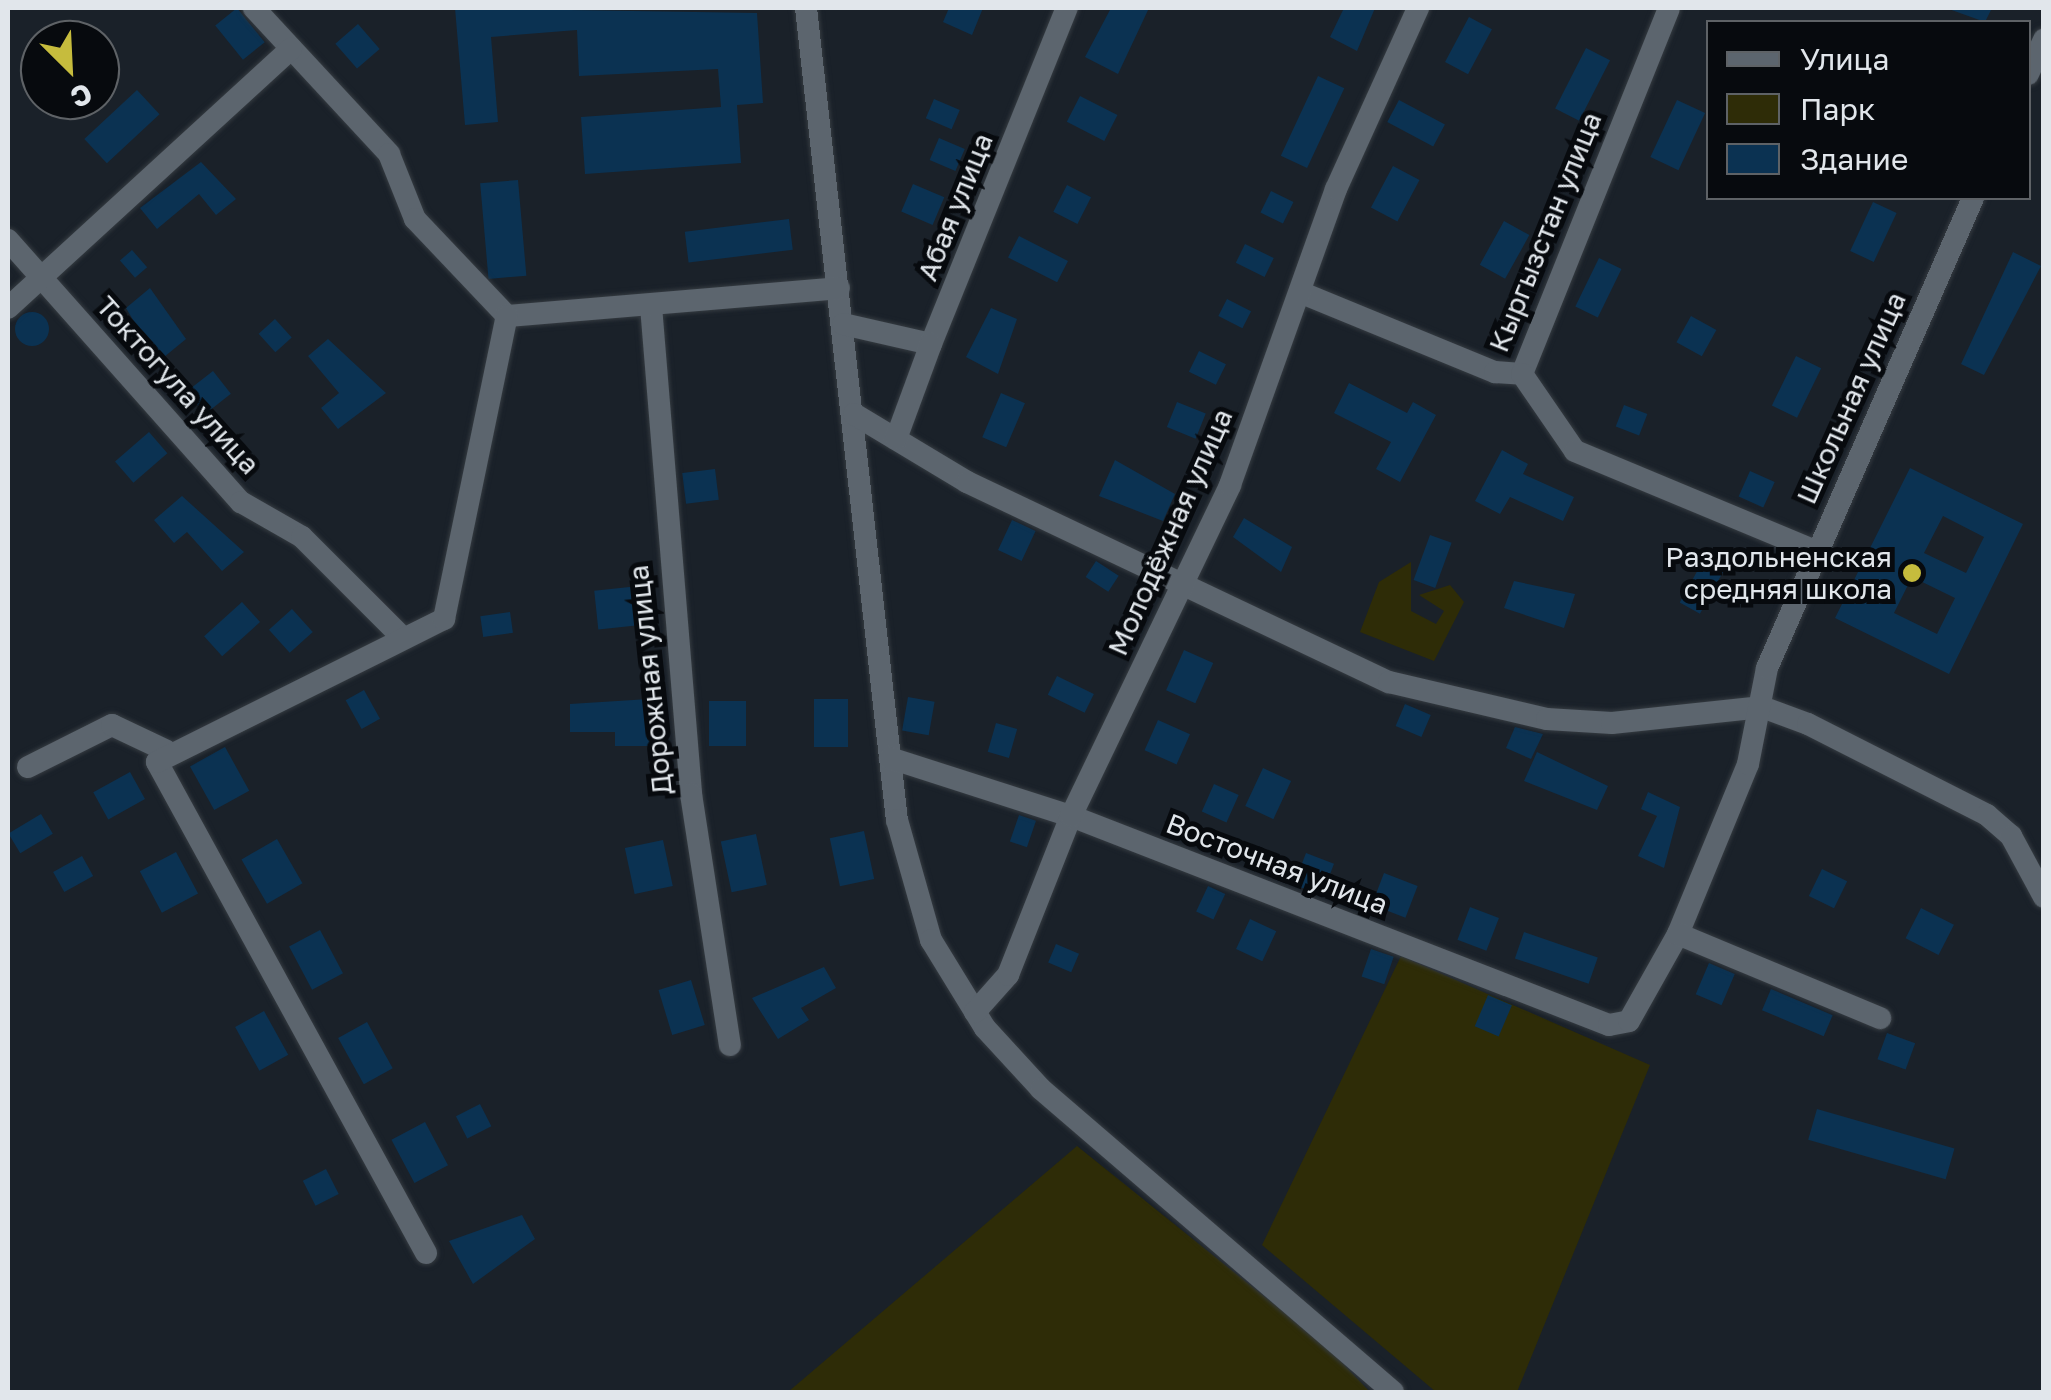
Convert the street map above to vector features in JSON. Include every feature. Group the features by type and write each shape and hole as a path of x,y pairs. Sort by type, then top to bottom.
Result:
{"street":[{"path":"254,8 389,154 415,219 507,316"},
{"path":"806,8 890,758 931,940 975,1012 1066,1112 1302,1305 1393,1392"},
{"name":"Абая улица","path":"896,439 1068,8"},
{"name":"Молодёжная улица","path":"975,1012 1008,975 1071,816 1183,583 1302,293 1336,189 1418,8"},
{"name":"Кыргызстан улица","path":"1302,293 1495,372 1522,374 1669,8"},
{"path":"2031,68 2044,40"},
{"path":"8,308 291,49"},
{"name":"Школьная улица","path":"1638,1014 1678,934 1748,764 1767,668 1815,551 1972,200"},
{"name":"Токтогула улица","path":"8,240 241,502 302,537 403,638"},
{"path":"507,316 839,288"},
{"name":"Дорожная улица","path":"651,306 690,794 730,1045"},
{"path":"426,1253 157,775 165,750 444,619 507,316"},
{"path":"844,324 932,344"},
{"path":"1522,374 1574,450 1815,551"},
{"path":"854,414 896,439 1388,682 1546,719 1631,722 1762,707 1987,816 2020,850 2044,896"},
{"path":"28,767 112,725 165,750"},
{"name":"Восточная улица","path":"890,758 1071,816 1609,1025 1638,1014"},
{"path":"1678,934 1880,1018"}],"green space":[{"path":"1411,562 1411,611 1436,624 1444,611 1419,595 1450,585 1464,602 1434,661 1360,632 1379,582"},
{"path":"1401,956 1650,1065 1517,1392 1436,1392 1262,1245"},
{"path":"1077,1146 1326,1346 1370,1392 788,1392"}],"building":[{"path":"237,8 265,42 243,60 215,26"},
{"path":"455,8 757,13 763,103 737,105 741,163 585,174 581,117 721,107 718,69 579,76 577,30 491,37 498,122 465,125"},
{"path":"949,8 983,8 972,35 943,22"},
{"path":"1111,8 1149,8 1118,74 1085,57"},
{"path":"1344,8 1375,8 1357,51 1330,37"},
{"path":"1946,8 1992,8 1986,20"},
{"path":"1469,17 1492,29 1468,74 1445,62"},
{"path":"358,24 380,49 357,69 335,44"},
{"path":"1586,48 1610,60 1579,121 1555,109"},
{"path":"1318,76 1344,88 1307,168 1281,156"},
{"path":"137,90 160,114 107,163 84,139 105,120 120,120 120,106"},
{"path":"1080,96 1117,115 1104,141 1067,122"},
{"path":"934,99 960,110 952,129 926,118"},
{"path":"1399,100 1445,124 1433,146 1387,122"},
{"path":"1677,100 1705,113 1678,170 1650,157"},
{"path":"939,138 965,149 955,171 930,160"},
{"path":"201,162 236,199 216,215 199,194 157,229 140,208"},
{"path":"1393,166 1419,180 1397,222 1371,207"},
{"path":"518,180 526,276 489,279 480,183"},
{"path":"913,184 944,197 933,225 901,212"},
{"path":"1067,185 1091,197 1077,224 1053,212"},
{"path":"1271,191 1293,202 1283,224 1260,213"},
{"path":"1873,202 1897,213 1874,262 1850,251"},
{"path":"789,219 793,250 689,263 685,232"},
{"path":"1504,221 1529,235 1505,279 1480,265"},
{"path":"1019,236 1068,261 1057,282 1008,257"},
{"path":"1245,244 1274,258 1265,277 1236,263"},
{"path":"132,250 147,267 135,278 120,260"},
{"path":"2013,252 2041,266 1984,375 1961,364"},
{"path":"1599,258 1621,269 1598,317 1575,307"},
{"path":"150,288 186,339 158,362 126,308"},
{"path":"1227,299 1251,311 1242,328 1218,316"},
{"path":"991,308 1017,319 998,374 966,357"},
{"path":"32,312 44,317 49,329 44,341 32,346 20,341 15,329 20,317"},
{"path":"1691,316 1716,330 1702,356 1676,342"},
{"path":"275,319 292,338 275,352 259,334"},
{"path":"328,339 386,393 338,429 321,408 339,393 308,356"},
{"path":"1199,351 1226,364 1216,385 1189,372"},
{"path":"1796,356 1821,368 1797,418 1772,405"},
{"path":"213,371 231,394 205,414 187,391"},
{"path":"1349,383 1407,413 1413,402 1436,415 1400,482 1376,469 1391,442 1334,413"},
{"path":"1001,393 1025,403 1006,447 982,437"},
{"path":"1177,402 1206,414 1196,439 1167,427"},
{"path":"1624,405 1647,414 1639,435 1616,426"},
{"path":"149,432 167,453 133,483 115,462"},
{"path":"1502,450 1528,464 1523,474 1574,497 1563,521 1510,497 1500,514 1475,501"},
{"path":"1115,460 1175,494 1163,521 1099,496"},
{"name":"Раздольненская средняя школа","path":"1910,468 2023,524 1949,674 1835,618","holes":["1943,516 1984,537 1966,573 1924,553","1912,577 1955,598 1937,634 1894,613"]},
{"path":"715,469 719,500 686,504 682,473"},
{"path":"1750,471 1775,482 1763,508 1739,497"},
{"path":"182,496 244,552 222,571 187,532 174,543 154,520"},
{"path":"1244,518 1292,547 1281,572 1233,537"},
{"path":"1012,520 1036,531 1022,561 998,550"},
{"path":"1430,535 1452,543 1435,588 1414,580"},
{"path":"1705,557 1725,568 1700,614 1680,602"},
{"path":"1096,561 1119,576 1108,592 1086,577"},
{"path":"1514,581 1575,594 1564,628 1504,608"},
{"path":"639,586 643,625 598,629 594,591"},
{"path":"242,602 260,622 222,656 204,636"},
{"path":"292,609 313,632 290,653 269,630"},
{"path":"510,612 513,633 483,637 480,616"},
{"path":"1184,650 1213,663 1195,703 1166,690"},
{"path":"1057,676 1094,694 1085,713 1048,695"},
{"path":"364,690 380,719 362,729 346,700"},
{"path":"908,697 935,702 929,735 902,730"},
{"path":"649,699 650,746 615,746 615,732 570,732 570,704"},
{"path":"814,699 848,699 848,747 814,747"},
{"path":"709,701 746,701 746,746 709,746"},
{"path":"1405,704 1431,715 1421,737 1396,726"},
{"path":"1158,720 1190,734 1177,764 1145,750"},
{"path":"996,723 1017,729 1009,758 988,752"},
{"path":"1515,727 1543,734 1531,759 1506,748"},
{"path":"225,747 249,791 214,810 190,766"},
{"path":"1537,752 1608,786 1597,810 1524,781"},
{"path":"1263,768 1291,781 1273,819 1245,806"},
{"path":"130,772 145,799 108,819 93,792"},
{"path":"1214,784 1239,795 1226,822 1202,811"},
{"path":"1648,792 1680,807 1664,868 1638,856 1657,816 1641,809"},
{"path":"41,814 53,834 20,853 8,834"},
{"path":"1019,815 1036,821 1027,847 1010,841"},
{"path":"864,831 874,879 840,886 830,838"},
{"path":"756,834 767,885 732,892 721,841"},
{"path":"277,839 302,883 267,904 241,860"},
{"path":"663,840 673,886 635,894 625,848"},
{"path":"176,852 198,893 162,913 140,871"},
{"path":"1306,853 1334,864 1322,895 1294,885"},
{"path":"82,856 93,876 64,892 53,872"},
{"path":"1822,869 1847,881 1834,908 1809,896"},
{"path":"1384,873 1418,886 1405,918 1372,905"},
{"path":"1208,886 1225,894 1213,919 1196,911"},
{"path":"1470,907 1499,918 1486,951 1457,940"},
{"path":"1921,908 1954,925 1939,955 1906,938"},
{"path":"1250,919 1276,931 1262,961 1236,949"},
{"path":"320,930 343,973 312,990 289,946"},
{"path":"1524,932 1598,957 1589,984 1515,958"},
{"path":"1056,944 1079,954 1071,972 1048,962"},
{"path":"1371,949 1394,957 1384,984 1362,976"},
{"path":"1709,963 1735,974 1721,1005 1696,994"},
{"path":"824,967 836,988 801,1008 809,1020 778,1039 752,998"},
{"path":"691,980 705,1025 672,1035 658,990"},
{"path":"1771,989 1833,1015 1824,1036 1762,1010"},
{"path":"1488,995 1512,1005 1499,1036 1475,1026"},
{"path":"264,1011 288,1055 259,1071 235,1027"},
{"path":"367,1022 393,1068 364,1084 338,1038"},
{"path":"1887,1033 1915,1043 1906,1070 1877,1059"},
{"path":"480,1104 491,1126 467,1139 456,1116"},
{"path":"1817,1109 1954,1148 1946,1179 1808,1140"},
{"path":"425,1122 448,1165 414,1183 391,1140"},
{"path":"326,1169 339,1194 316,1206 303,1181"},
{"path":"522,1215 535,1239 473,1284 449,1241"}],"place":[{"name":"Раздольненская средняя школа","path":"1912,573"}]}
